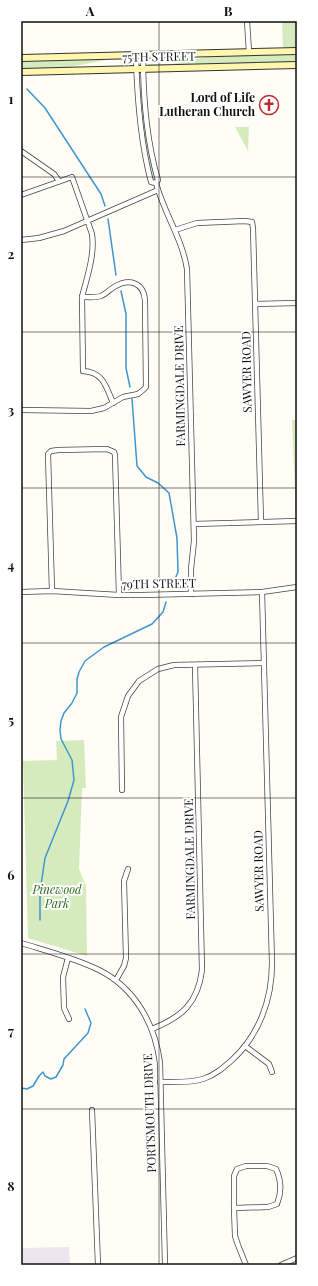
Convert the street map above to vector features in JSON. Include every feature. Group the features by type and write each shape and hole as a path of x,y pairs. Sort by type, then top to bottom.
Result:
{"main road":[{"name":"75TH STREET","path":"21,58 297,51"},
{"name":"75TH STREET","path":"21,72 297,64"}],"street":[{"path":"247,21 249,52"},
{"name":"FARMINGDALE DRIVE","path":"139,55 140,69 138,106 141,140 151,182 156,183 183,251 188,280 194,524 194,546 190,569 191,594"},
{"path":"21,151 54,174 59,181"},
{"path":"21,195 72,177 88,221 93,242 91,260 82,297 83,371 91,371 98,375 105,385 113,402"},
{"path":"21,240 54,234 88,221 158,190"},
{"name":"SAWYER ROAD","path":"175,230 189,225 207,222 245,220 252,222 261,522"},
{"path":"21,410 91,410 104,408 123,397 138,394 146,387 145,294 141,288 138,285 126,283 114,287 99,296 82,297"},
{"path":"255,304 297,303"},
{"path":"52,591 49,452 58,450 106,448 114,452 116,460 119,595"},
{"path":"194,524 297,521"},
{"name":"79TH STREET","path":"21,592 52,591 119,595 191,594 262,592 297,587"},
{"name":"SAWYER ROAD","path":"160,1082 190,1081 210,1076 224,1068 245,1046 257,1028 268,996 272,975 262,592"},
{"path":"122,790 121,721 128,696 139,681 153,672 169,666 264,663"},
{"name":"FARMINGDALE DRIVE","path":"152,1029 170,1021 184,1011 196,993 201,980 195,665"},
{"path":"116,980 124,966 126,958 124,881 128,869"},
{"name":"PORTSMOUTH DRIVE","path":"21,943 90,966 116,980 136,1000 144,1012 152,1029 159,1052 165,1265"},
{"path":"68,958 63,977 64,1008 69,1019"},
{"path":"245,1046 269,1064 272,1072"},
{"path":"92,1110 98,1265"},
{"path":"234,1208 268,1207 277,1204 280,1194 280,1177 276,1169 267,1166 246,1166 237,1169 234,1176 234,1208 235,1236 246,1265"},
{"path":"281,1265 297,1258"}],"shaded area":[{"path":"69,1247 70,1265 21,1265 21,1248"}],"green space":[{"path":"282,21 297,21 297,47 283,47"},
{"path":"297,54 297,62 148,66 148,64 171,64 212,56"},
{"path":"129,58 106,60 64,68 21,69 21,61"},
{"path":"139,82 141,82 142,107 156,181 154,182 144,132"},
{"path":"235,127 249,127 248,151"},
{"path":"292,420 297,420 297,517 296,517"},
{"name":"Pinewood Park","path":"84,740 86,788 82,788 79,869 86,886 87,956 28,938 23,761 57,760 56,741"}],"waterway":[{"path":"27,89 45,108 101,194 105,206"},
{"path":"108,219 116,275"},
{"path":"121,291 126,314 126,368 130,387"},
{"path":"132,399 137,466 146,477 158,483 169,493 177,538 178,572 172,586"},
{"path":"40,920 40,892 45,858 68,801 74,780 72,760 61,739 60,730 64,713 72,703 77,693 77,679 79,672 85,661 104,647 152,624 163,612 166,602"},
{"path":"21,1088 27,1089 33,1086 43,1072 45,1076 51,1079 56,1077 63,1065 64,1059 88,1033 91,1023 85,1009"}],"place":[{"name":"Lord of Life Lutheran Church","path":"269,105"}]}
